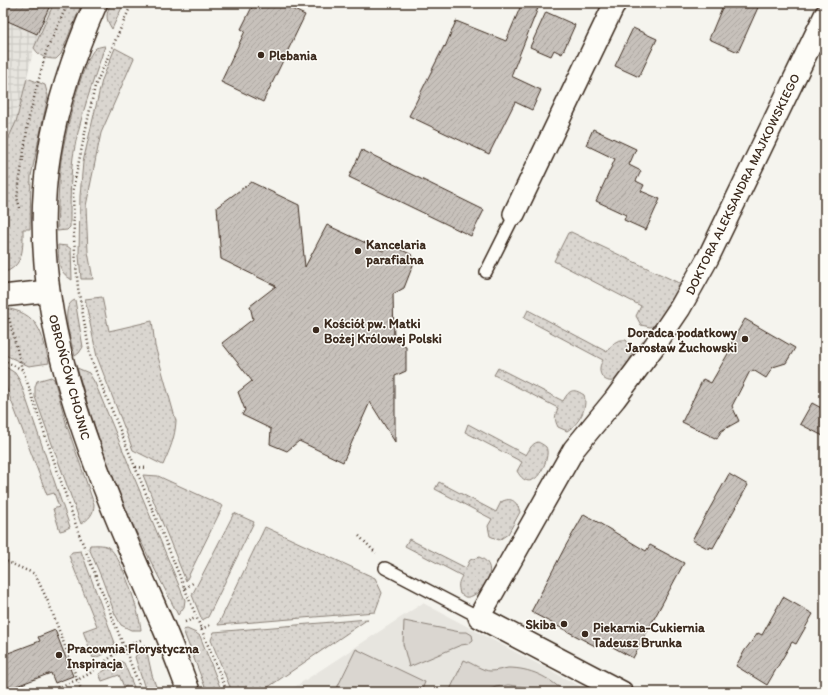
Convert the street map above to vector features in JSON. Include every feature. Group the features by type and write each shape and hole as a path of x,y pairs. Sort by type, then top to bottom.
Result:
{"street":[{"name":"OBROŃCÓW CHOJNIC","path":"96,3 67,78 48,156 44,197 44,239 48,291 64,367 89,450 116,520 164,630 189,692"},
{"path":"513,217 615,3"},
{"name":"DOKTORA ALEKSANDRA MAJKOWSKIEGO","path":"479,617 574,449 615,399 655,345 696,281 825,15"},
{"path":"6,305 48,291"},
{"path":"479,617 622,692"}],"lane":[{"path":"486,272 513,217"},
{"path":"385,568 479,617"}],"path":[{"path":"132,3 96,86 73,189 74,239 78,288 91,359 227,692"},
{"path":"6,305 23,370 79,534 142,692"},
{"path":"3,360 23,370"},
{"path":"136,467 148,468"},
{"path":"359,536 381,557"},
{"path":"3,560 35,574 50,606 82,692"},
{"path":"185,588 192,583"},
{"path":"201,629 211,625"},
{"path":"46,692 89,674 124,647"}],"shaded area":[{"path":"3,3 54,3 34,48 16,122 3,150"},
{"path":"54,3 82,3 61,54 56,59 49,59 39,54 34,48"},
{"path":"111,3 124,3 112,29 108,22 107,16"},
{"path":"105,46 87,101 73,157 71,174 70,227 67,230 57,231 61,161 74,101 85,66 91,54 96,48"},
{"path":"115,48 134,58 101,133 86,206 88,252 93,279 81,279 79,255 80,196 83,162 102,80"},
{"path":"27,78 45,85 48,96 31,176 30,229 23,229 23,243 19,261 10,270 3,273 3,150 16,122"},
{"path":"571,232 681,284 657,324 650,327 641,325 636,316 641,306 554,261 568,233"},
{"path":"58,245 67,246 71,249 72,280 67,277 61,269"},
{"path":"102,297 109,331 152,321 155,346 176,421 170,449 163,465 133,450 97,357 85,299"},
{"path":"75,300 83,347 75,356 69,334 67,309"},
{"path":"3,308 15,310 32,319 41,333 49,363 29,366 3,354"},
{"path":"528,310 607,352 615,343 620,340 626,340 632,351 632,355 619,378 614,381 605,380 600,372 600,366 603,360 524,318"},
{"path":"3,365 15,373 20,381 70,527 64,530 60,531 53,509 59,507 54,493 47,495 3,379"},
{"path":"77,368 89,373 95,383 185,600 184,607 178,615 122,501 109,468"},
{"path":"498,368 563,401 571,391 576,391 584,395 584,410 579,420 567,431 558,427 555,418 558,408 494,375"},
{"path":"51,377 54,379 67,426 94,504 93,511 90,516 81,524 35,397 35,387 37,381"},
{"path":"468,424 526,455 531,447 538,442 546,447 546,459 540,474 535,479 529,481 523,479 517,471 522,462 465,432"},
{"path":"143,475 158,476 223,506 186,581"},
{"path":"439,482 496,512 501,502 505,500 514,501 520,512 508,534 499,540 490,536 488,526 492,519 435,489"},
{"path":"234,513 254,522 208,617 202,620 192,595"},
{"path":"265,527 375,578 382,593 375,612 218,625"},
{"path":"409,539 466,568 470,560 479,557 486,561 489,567 487,582 477,593 471,597 465,597 460,594 459,588 459,582 462,576 405,546"},
{"path":"90,545 102,545 108,547 119,561 134,599 141,630 131,630 121,625 115,614 89,548"},
{"path":"81,551 115,643 106,652 93,658 83,631 97,626 69,556 72,552"},
{"path":"423,603 591,692 287,692"},
{"path":"368,619 261,692 232,692 211,640 214,632"},
{"path":"404,621 460,632 467,632 472,635 473,640 468,644 461,645 409,667 403,644"},
{"path":"187,629 200,636 222,692 207,692 183,630"},
{"path":"144,645 158,692 146,692 135,657"},
{"path":"356,649 425,682 421,692 335,692"},
{"path":"464,660 487,671 516,668 539,674 564,692 537,692 527,687 508,685 496,687 483,692 449,692"},
{"path":"120,661 124,663 136,692 126,692 119,675 102,681 99,674"}],"building":[{"path":"3,3 51,3 37,34 3,19"},
{"name":"Plebania","path":"254,3 279,3 305,15 263,102 221,82 245,31 241,29"},
{"path":"522,3 540,3 511,76 541,90 532,110 515,102 489,154 409,116 444,46 445,47 456,21 506,41"},
{"path":"724,3 760,3 738,52 709,39"},
{"path":"546,12 575,25 562,54 554,50 551,56 530,47"},
{"path":"633,28 657,39 639,77 615,66"},
{"path":"593,129 636,149 629,165 641,171 636,181 644,185 641,191 660,199 646,230 624,220 626,215 596,201 615,159 586,145"},
{"path":"362,150 484,210 471,236 349,177"},
{"name":"Kościół pw. Matki Bożej Królowej Polski","path":"251,182 299,205 305,267 327,225 383,251 392,245 412,255 413,265 404,288 393,294 394,341 406,347 406,371 395,376 395,442 370,402 343,462 299,441 287,451 270,444 271,429 242,415 245,410 238,392 252,381 222,343 253,319 250,306 276,286 221,259 217,207"},
{"path":"745,319 795,348 786,363 773,367 766,378 753,370 752,372 750,371 732,406 739,421 721,431 717,439 682,422 703,379 711,383 733,345 731,343"},
{"path":"812,403 825,410 825,437 800,424"},
{"path":"729,474 748,485 713,548 710,547 709,549 692,540"},
{"path":"584,514 646,551 650,545 684,563 633,658 598,639 595,646 531,612"},
{"path":"783,597 813,614 796,644 792,642 767,685 736,666 745,650 758,633 762,635"},
{"path":"55,630 73,676 55,683 51,673 3,691 3,655 40,641 38,637"}],"place":[{"name":"Plebania","path":"261,55"},
{"name":"Kancelaria parafialna","path":"358,251"},
{"name":"Kościół pw. Matki Bożej Królowej Polski","path":"316,330"},
{"name":"Doradca podatkowy Jarosław Żuchowski","path":"745,339"},
{"name":"Skiba","path":"564,624"},
{"name":"Piekarnia-Cukiernia Tadeusz Brunka","path":"585,634"},
{"name":"Pracownia Florystyczna Inspiracja","path":"59,655"}]}
